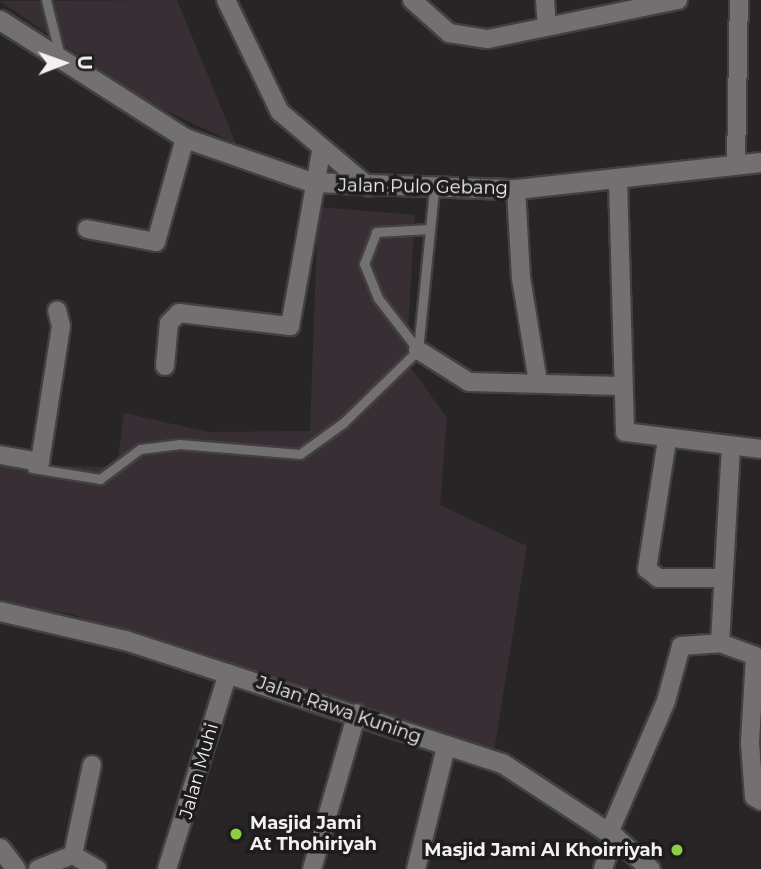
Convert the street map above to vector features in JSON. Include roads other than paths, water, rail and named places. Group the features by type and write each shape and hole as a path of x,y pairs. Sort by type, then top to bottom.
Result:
{"street":[{"path":"226,0 263,85 321,152 371,188"},
{"path":"412,0 440,27 468,37 547,26 678,0"},
{"path":"545,0 547,26"},
{"path":"736,165 738,0"},
{"name":"Jalan Pulo Gebang","path":"0,20 185,138 312,182 371,188 516,190 761,162"},
{"path":"87,229 152,243 160,238 185,138"},
{"path":"165,366 169,323 179,313 290,326 312,182 321,152"},
{"path":"618,180 622,386 627,436 761,449"},
{"path":"516,190 521,278 538,382"},
{"path":"0,457 40,462 61,326 57,310"},
{"path":"418,350 469,382 622,386"},
{"path":"667,440 648,569 658,578 723,578"},
{"path":"720,643 732,446"},
{"name":"Jalan Rawa Kuning","path":"0,611 228,673 356,713 446,747 502,763 612,834 650,869"},
{"path":"603,869 612,834 666,701 681,646 720,643 755,656 751,758 754,797 761,801"},
{"name":"Jalan Muhi","path":"167,869 228,673"},
{"path":"312,869 356,713"},
{"path":"416,869 446,747"},
{"path":"73,855 92,765"},
{"path":"0,848 16,869"},
{"path":"38,869 73,855"},
{"path":"73,855 97,869"}],"lane":[{"path":"46,0 60,58"},
{"path":"0,457 83,481 100,479 140,449 179,444 289,457 343,423 418,350 434,189"},
{"path":"418,350 378,298 364,264 376,233 430,229"}],"place":[{"name":"Masjid Jami At Thohiriyah","path":"236,834"},
{"name":"Masjid Jami Al Khoirriyah","path":"677,850"}]}
